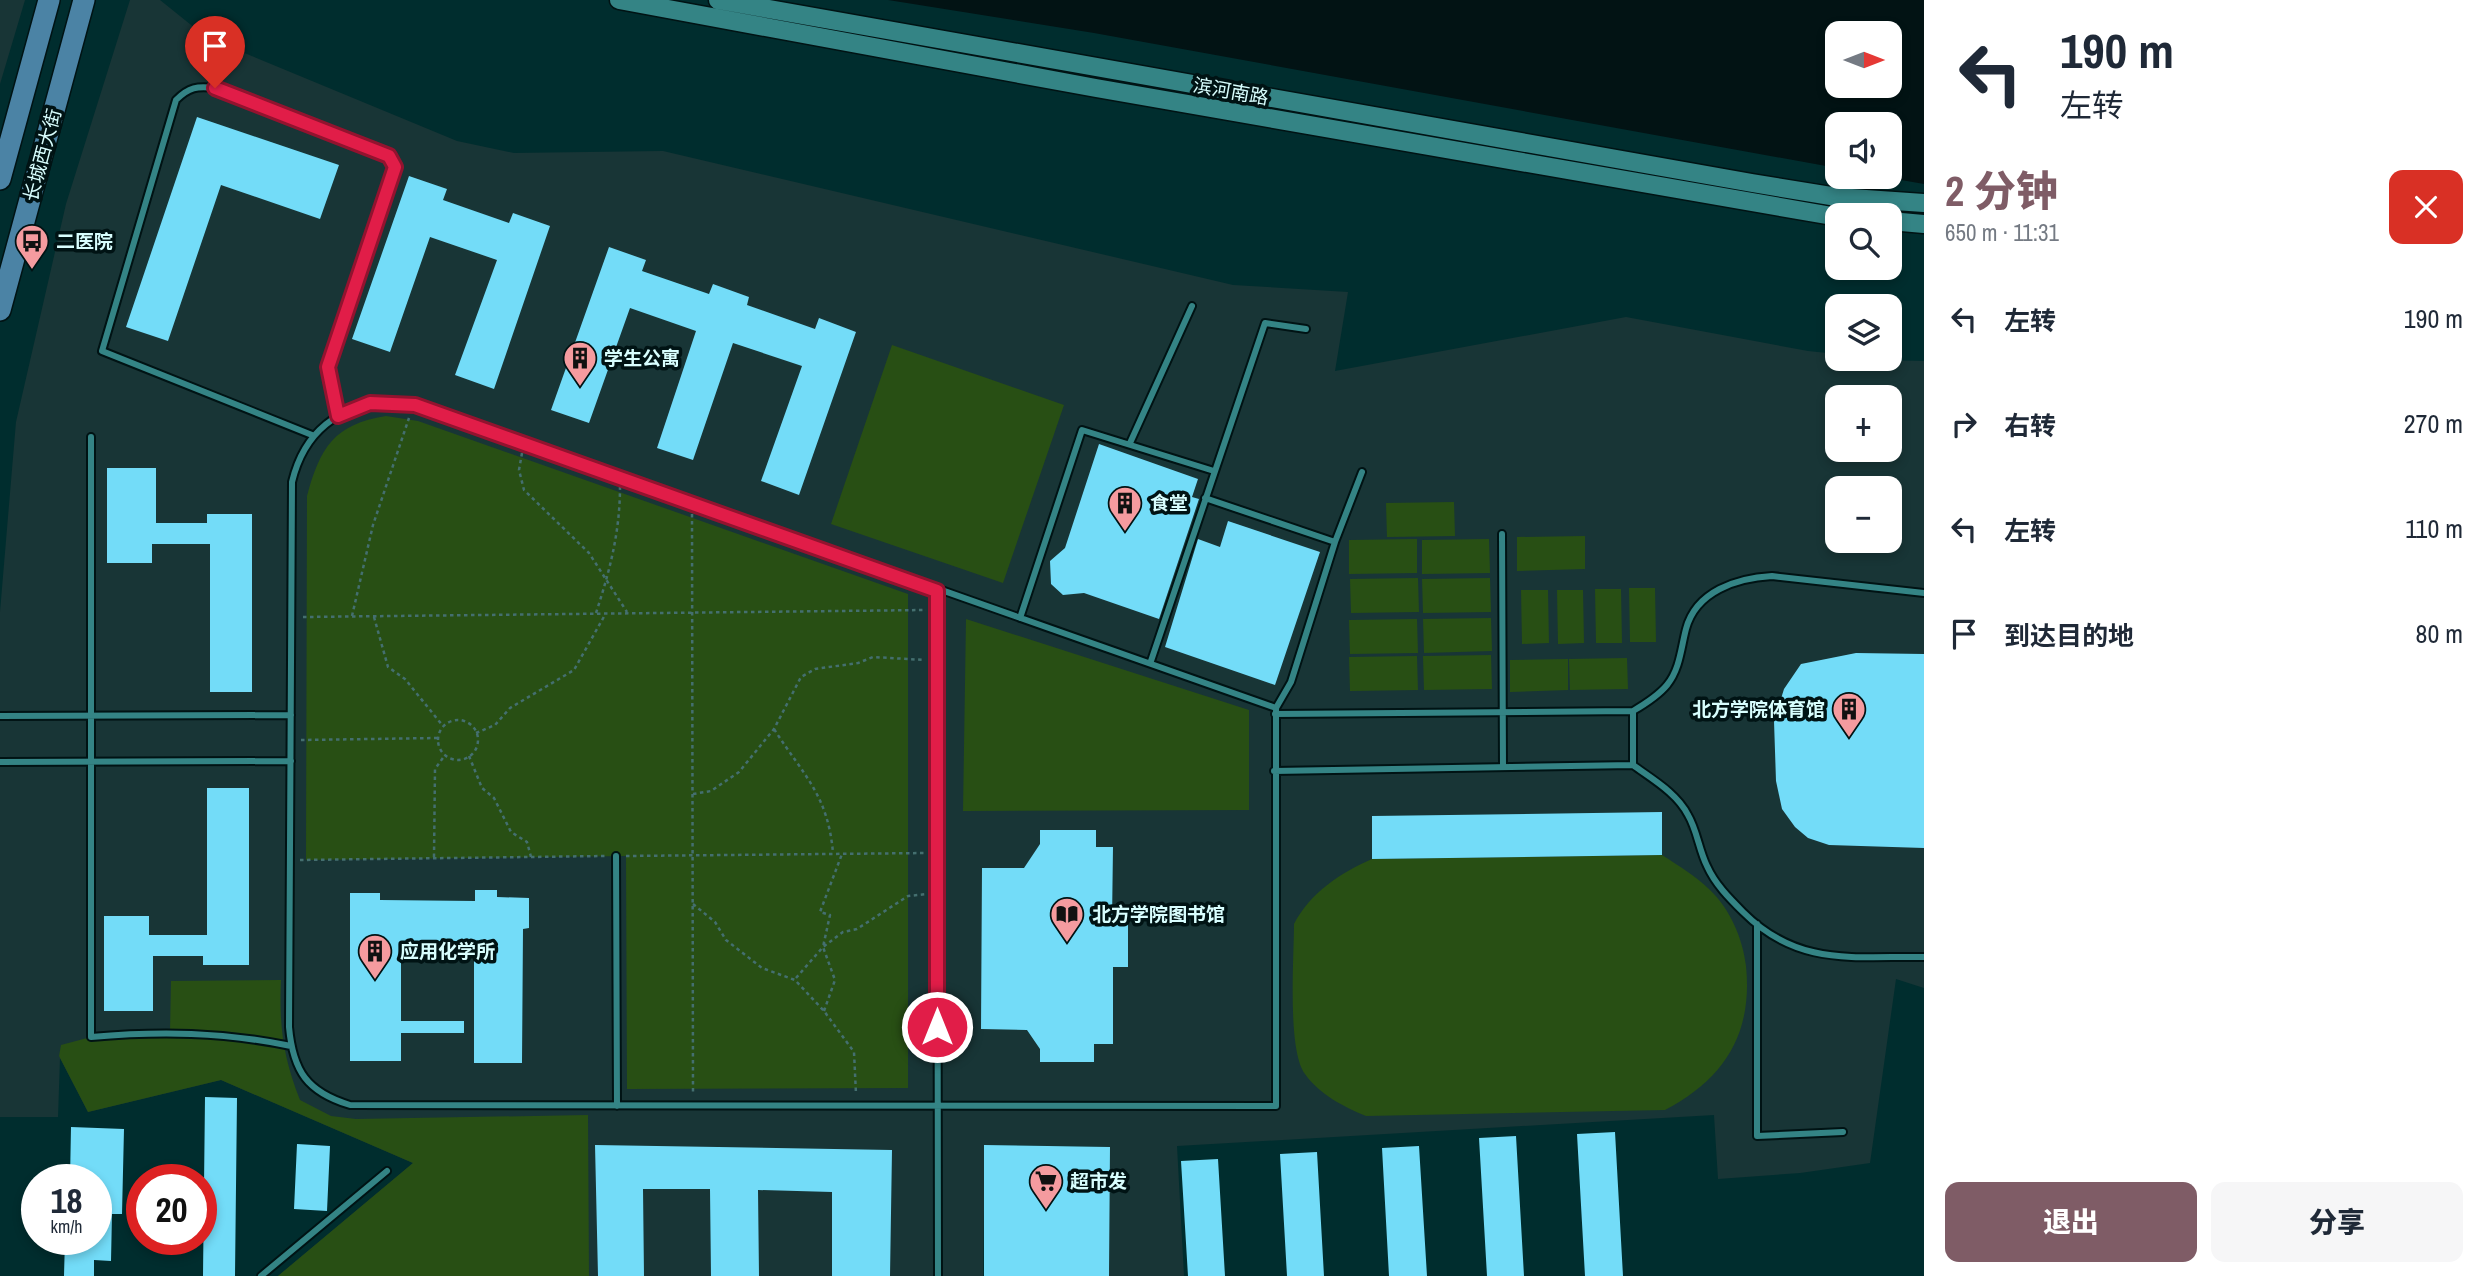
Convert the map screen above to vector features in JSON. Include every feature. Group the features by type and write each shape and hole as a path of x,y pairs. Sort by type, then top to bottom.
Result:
{"main road":[{"name":"长城西大街","path":"0,310 84,0"},
{"name":"滨河南路","path":"619,0 1096,88 1825,215"},
{"name":"滨河南路","path":"718,0 1752,183 1838,197 1924,203"},
{"name":"长城西大街","path":"0,179 47,1"},
{"path":"1902,222 1924,224"}],"lane":[{"path":"312,435 102,351 176,100 188,89 200,86 215,88 389,156 395,167 328,367 338,416"},
{"path":"1130,443 1192,306"},
{"path":"1152,661 1265,323 1306,329"},
{"path":"1362,472 1335,542 1291,682 1276,711 1276,1106 350,1105 332,1100 312,1086 298,1071 291,1046 292,482 302,450 312,435 324,423 370,403 415,405 937,591 1152,661 1276,711 1633,711 1667,685 1675,673 1692,616 1698,606 1719,588 1747,577 1772,576 1924,593"},
{"path":"1020,618 1082,430 1214,471"},
{"path":"91,437 91,1037 150,1032 214,1033 291,1046"},
{"path":"1205,498 1335,542"},
{"path":"1502,534 1503,767"},
{"path":"937,591 938,1276"},
{"path":"1633,711 1633,765"},
{"path":"0,716 290,715"},
{"path":"0,762 290,761"},
{"path":"1275,771 1633,765 1676,798 1689,816 1707,867 1726,895 1775,940 1808,953 1848,957 1924,957"},
{"path":"617,856 617,1106"},
{"path":"1757,924 1757,1136 1843,1132"},
{"path":"261,1276 387,1171"}],"path":[{"path":"352,617 373,525 415,405"},
{"path":"524,443 519,470 524,490 589,553 627,612"},
{"path":"596,613 613,561 620,520 620,477"},
{"path":"692,503 693,1106"},
{"path":"291,618 937,610"},
{"path":"476,733 495,725 510,708 574,670 606,613"},
{"path":"374,616 388,667 405,679 443,726"},
{"path":"693,794 712,791 739,772 774,729 802,677 815,669 858,663 873,657 937,660"},
{"path":"462,720 476,733 476,746 469,756 457,760 445,755 438,738 443,726 462,720"},
{"path":"774,729 810,778 824,805 833,854"},
{"path":"290,740 438,738"},
{"path":"434,858 435,769 445,755"},
{"path":"469,756 482,788 494,798 511,832 527,842 531,857"},
{"path":"824,1011 835,980 823,947 831,915 820,912 842,854"},
{"path":"795,979 823,947 843,932 857,929 908,896 937,894"},
{"path":"693,904 715,922 726,940 762,968 795,979 824,1011 854,1052 857,1106"}],"shaded area":[{"path":"0,0 25,0 0,84"},
{"path":"130,0 160,0 206,37 457,141 514,153 663,151 1233,285 1348,292 1335,371 1626,317 1825,353 1825,371 1902,371 1902,360 1924,361 1924,988 1896,979 1870,1163 1800,1173 1718,1179 1714,1115 1177,1146 1184,1276 1109,1276 1109,1147 985,1145 983,1276 278,1276 413,1163 221,1080 88,1112 60,1058 58,1117 0,1117 0,612 16,422 66,204"},
{"path":"888,0 1924,0 1924,184 1902,180 1902,112 1825,112 1825,166 1094,33"}],"green space":[{"path":"892,345 1064,405 1003,583 831,524"},
{"path":"386,416 418,421 908,594 908,1088 627,1089 626,856 306,860 307,496 318,464 332,441 354,425"},
{"path":"1454,502 1455,536 1387,537 1386,503"},
{"path":"1585,536 1585,569 1517,571 1517,537"},
{"path":"1417,539 1417,573 1349,574 1349,540"},
{"path":"1489,539 1490,573 1422,574 1422,540"},
{"path":"1418,578 1419,612 1351,613 1350,579"},
{"path":"1490,578 1491,612 1423,613 1422,579"},
{"path":"1629,588 1655,588 1656,642 1630,642"},
{"path":"1595,589 1621,589 1622,643 1596,643"},
{"path":"1521,590 1548,590 1549,643 1522,644"},
{"path":"1557,590 1583,590 1584,643 1558,644"},
{"path":"1491,618 1492,651 1424,653 1423,619"},
{"path":"966,619 1249,710 1249,810 963,811"},
{"path":"1417,619 1418,653 1350,654 1349,620"},
{"path":"1491,655 1492,689 1424,690 1423,656"},
{"path":"1417,656 1418,690 1350,691 1349,657"},
{"path":"1627,658 1628,689 1570,690 1569,659"},
{"path":"1568,659 1568,690 1510,692 1510,660"},
{"path":"1662,855 1699,880 1724,906 1739,935 1746,966 1745,1013 1739,1033 1718,1069 1686,1098 1665,1110 1366,1116 1332,1099 1317,1088 1305,1074 1299,1062 1294,1025 1294,924 1317,894 1349,871 1372,859"},
{"path":"281,980 283,1041 294,1084 300,1100 331,1116 356,1119 588,1115 589,1276 278,1276 413,1163 221,1080 88,1112 59,1056 61,1045 91,1037 170,1032 171,981"}],"building":[{"path":"197,117 339,165 320,219 221,185 168,341 126,327"},
{"path":"409,176 447,189 443,200 509,223 513,213 550,226 494,389 455,375 497,260 430,237 390,352 352,339"},
{"name":"学生公寓","path":"609,247 646,260 642,271 709,294 713,284 749,297 747,305 815,329 819,318 856,332 799,495 761,481 802,366 733,343 693,460 657,448 696,331 630,308 589,423 551,410"},
{"name":"食堂","path":"1099,444 1198,479 1192,497 1199,499 1159,619 1084,593 1063,595 1051,584 1050,561 1065,548"},
{"path":"107,468 156,468 156,523 207,523 207,514 252,514 252,692 210,692 210,544 152,544 152,563 107,563"},
{"path":"1228,521 1320,552 1275,685 1165,647 1198,539 1220,547"},
{"name":"北方学院体育馆","path":"1856,653 1924,654 1924,848 1829,845 1808,838 1795,827 1782,809 1776,781 1774,721 1784,689 1801,664"},
{"path":"207,788 249,788 249,965 203,965 203,956 153,956 153,1011 104,1011 104,916 149,916 149,935 207,935"},
{"path":"1662,812 1662,855 1372,859 1372,816"},
{"path":"1040,830 1096,830 1096,847 1113,847 1112,921 1128,921 1128,967 1113,967 1113,1044 1094,1044 1094,1062 1040,1062 1040,1049 1027,1030 981,1029 982,868 1024,868 1040,844"},
{"name":"应用化学所","path":"475,890 497,890 497,897 529,898 529,928 523,929 522,1063 474,1063 474,941 401,941 401,1021 464,1021 464,1033 401,1033 401,1061 350,1061 350,893 380,893 380,900 475,901"},
{"path":"205,1097 237,1098 235,1276 203,1276 203,1255 217,1255 217,1164 204,1164"},
{"path":"71,1127 124,1129 122,1214 112,1214 112,1164 70,1164"},
{"path":"1615,1132 1623,1276 1585,1276 1577,1134"},
{"path":"1516,1136 1524,1276 1487,1276 1479,1138"},
{"path":"297,1144 330,1146 327,1211 294,1209"},
{"path":"595,1145 892,1150 890,1276 832,1276 832,1192 758,1190 759,1276 711,1276 710,1189 643,1189 644,1276 598,1276"},
{"name":"超市发","path":"984,1145 1110,1147 1109,1276 984,1276"},
{"path":"1419,1146 1427,1276 1389,1276 1382,1148"},
{"path":"1317,1152 1324,1276 1287,1276 1280,1154"},
{"path":"1218,1159 1225,1276 1188,1276 1181,1161"},
{"path":"65,1255 111,1255 111,1261 94,1260 94,1276 64,1276"}],"place":[{"name":"二医院","path":"32,271"},
{"name":"学生公寓","path":"580,388"},
{"name":"食堂","path":"1125,533"},
{"name":"北方学院体育馆","path":"1849,739"},
{"name":"北方学院图书馆","path":"1067,944"},
{"name":"应用化学所","path":"375,981"},
{"name":"超市发","path":"1046,1211"}],"route":[{"path":"215,88 389,156 395,167 328,367 338,416 351,408 370,403 410,403 937,591 937,1027"}]}
